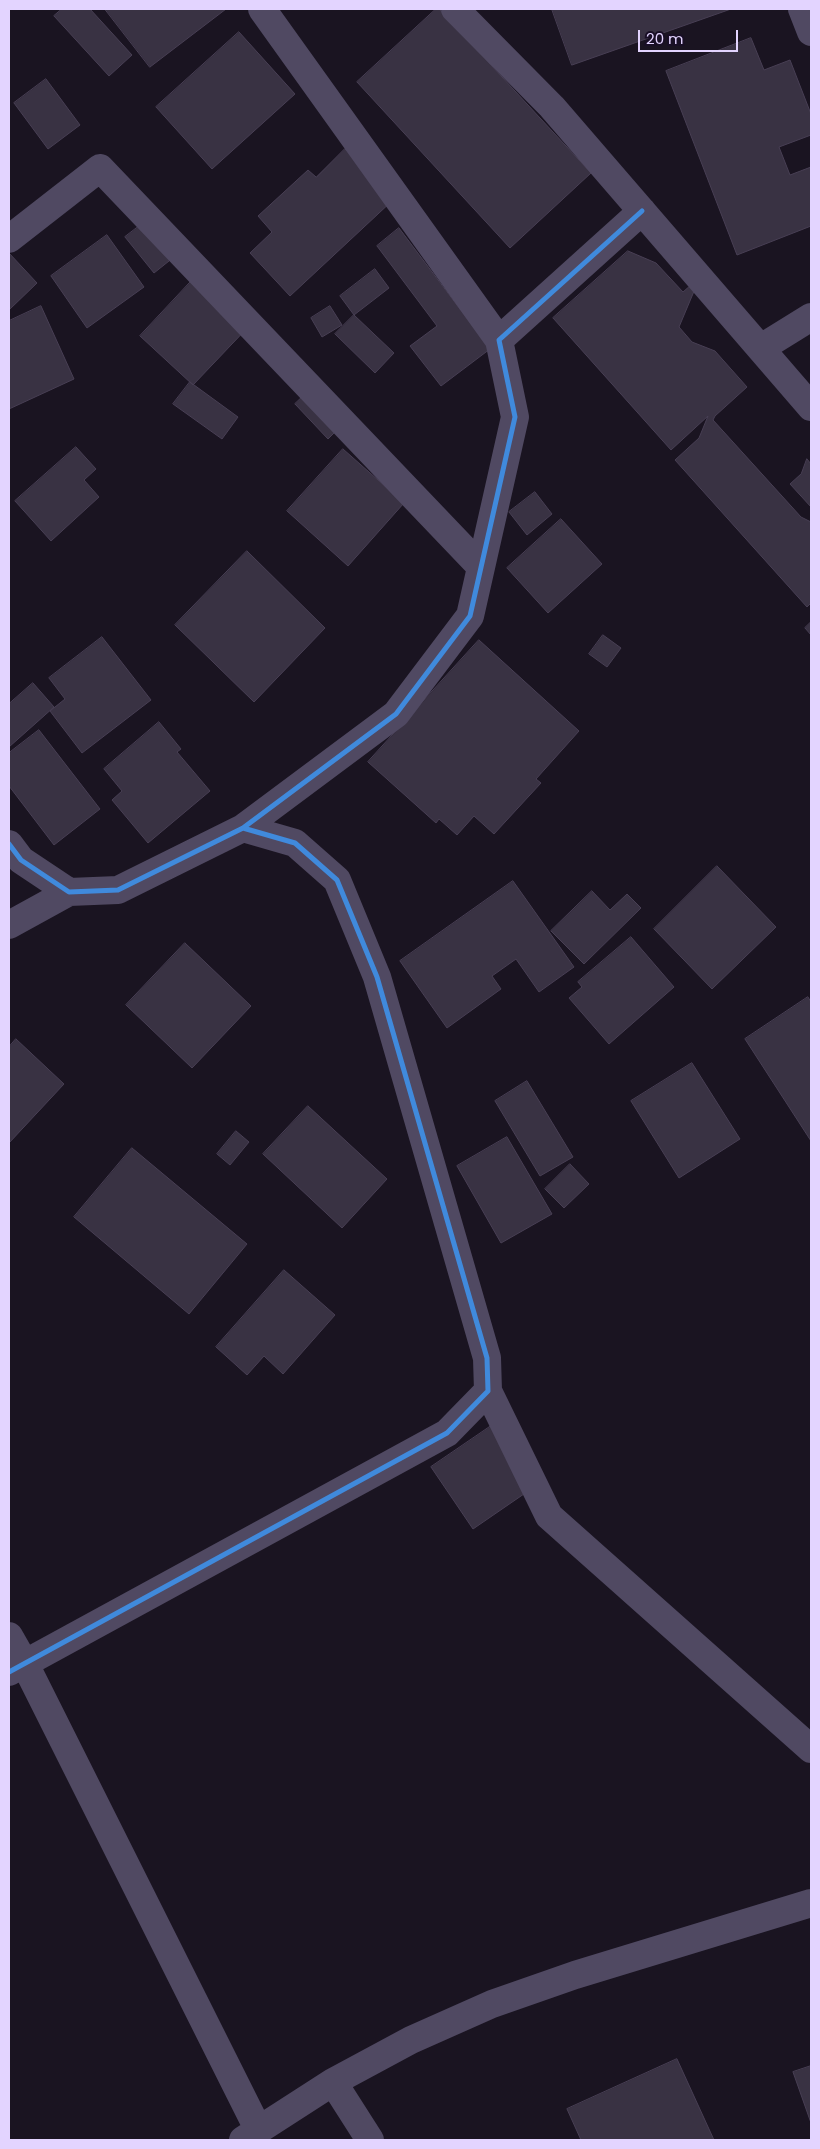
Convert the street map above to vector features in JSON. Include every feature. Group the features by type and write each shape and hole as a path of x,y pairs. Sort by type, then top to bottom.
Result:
{"street":[{"path":"9,925 69,892 118,890 244,828 396,714 470,616 515,417 499,340 262,9"},
{"path":"454,9 552,107 811,407"},
{"path":"802,9 811,32"},
{"path":"9,239 100,168 481,567"},
{"path":"499,340 642,211"},
{"path":"760,348 811,317"},
{"path":"244,828 295,843 337,880 377,976 487,1358 488,1391 548,1516 811,1749"},
{"path":"9,844 21,860 69,892"},
{"path":"14,1666 447,1433 488,1391"},
{"path":"9,1636 14,1666 250,2135 333,2082 411,2040 492,2004 575,1975 811,1903"},
{"path":"333,2082 370,2140"}],"building":[{"path":"62,9 90,9 132,55 109,76 54,16"},
{"path":"105,9 226,9 150,67"},
{"path":"436,9 439,9 591,173 510,248 357,82"},
{"path":"552,9 731,9 572,65"},
{"path":"239,32 295,94 212,169 156,107"},
{"path":"751,38 764,70 790,60 811,114 811,135 779,147 790,175 811,167 811,226 737,255 666,71"},
{"path":"46,79 80,125 48,149 14,103"},
{"path":"345,149 393,200 290,296 250,253 272,232 258,216 308,170 316,177"},
{"path":"151,217 179,253 154,273 125,237"},
{"path":"399,228 490,349 441,386 410,346 437,326 377,246"},
{"path":"107,235 144,287 87,328 51,276"},
{"path":"628,251 656,263 683,292 700,277 679,327 692,342 715,351 747,387 713,420 801,517 811,522 811,603 807,607 675,460 699,438 708,416 671,450 553,318"},
{"path":"9,253 37,283 9,310"},
{"path":"375,269 389,288 354,315 340,296"},
{"path":"198,274 251,324 193,385 140,336"},
{"path":"41,306 74,379 9,409 9,321"},
{"path":"330,306 342,325 322,337 311,318"},
{"path":"354,315 394,353 375,373 335,334"},
{"path":"190,382 238,417 222,439 173,404"},
{"path":"312,388 344,423 328,439 295,404"},
{"path":"76,447 96,469 84,480 99,497 51,541 15,501"},
{"path":"343,449 404,503 348,566 287,511"},
{"path":"807,459 811,464 811,507 790,484 801,474"},
{"path":"535,492 552,514 527,535 509,512"},
{"path":"561,519 602,564 548,613 507,568"},
{"path":"247,551 325,628 254,702 175,625"},
{"path":"811,622 811,635 805,628"},
{"path":"603,635 621,648 607,667 589,654"},
{"path":"102,637 151,700 82,753 50,711 65,699 49,678"},
{"path":"479,640 579,731 536,779 541,783 494,834 474,816 457,835 439,819 436,823 368,762"},
{"path":"33,683 54,707 9,747 9,704"},
{"path":"159,722 181,749 177,752 210,791 148,843 112,800 122,791 104,769"},
{"path":"39,730 100,809 54,845 9,786 9,753"},
{"path":"717,866 776,927 712,989 654,929"},
{"path":"513,881 574,967 539,992 516,959 492,976 501,989 447,1028 400,961"},
{"path":"592,891 610,910 627,894 641,908 584,964 551,931"},
{"path":"631,937 674,987 609,1044 569,998 582,987 578,982"},
{"path":"185,943 251,1006 192,1068 126,1005"},
{"path":"808,997 811,1002 811,1141 745,1039"},
{"path":"16,1039 64,1084 9,1143 9,1047"},
{"path":"692,1063 740,1139 679,1178 631,1101"},
{"path":"527,1081 573,1157 540,1176 495,1101"},
{"path":"308,1106 387,1179 342,1228 263,1154"},
{"path":"236,1131 249,1142 230,1165 217,1154"},
{"path":"507,1137 552,1214 501,1243 457,1166"},
{"path":"132,1148 247,1244 189,1314 74,1217"},
{"path":"570,1164 589,1184 564,1208 545,1189"},
{"path":"284,1270 335,1315 283,1374 264,1356 247,1375 216,1347"},
{"path":"494,1424 537,1485 473,1529 431,1467"},
{"path":"677,2059 714,2140 581,2140 567,2109"},
{"path":"811,2066 811,2123 793,2072"}],"cycle path":[{"path":"243,828 396,714 470,616 515,417 499,340 642,211"},
{"path":"9,844 21,860 69,892 118,890 243,828 295,843 337,880 377,977 487,1358 488,1391 447,1433 9,1672"}]}
